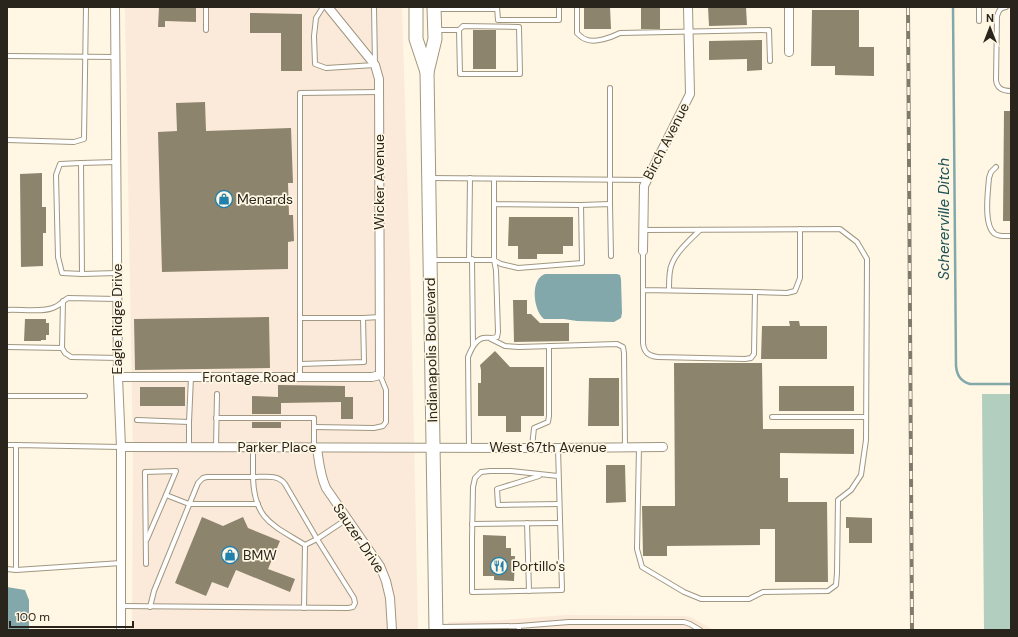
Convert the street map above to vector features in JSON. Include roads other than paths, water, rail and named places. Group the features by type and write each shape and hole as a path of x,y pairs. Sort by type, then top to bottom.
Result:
{"highway":[{"name":"Indianapolis Boulevard","path":"416,7 416,38 427,72"},
{"name":"Indianapolis Boulevard","path":"434,8 435,39 427,72 437,629"}],"street":[{"name":"Eagle Ridge Drive","path":"115,7 118,377 121,447 121,630"},
{"name":"Wicker Avenue","path":"328,7 375,65 379,79 380,375"},
{"name":"Birch Avenue","path":"643,251 644,186 690,94 688,7"},
{"path":"789,7 789,52"},
{"name":"Frontage Road","path":"118,377 372,377 380,375"},
{"name":"West 67th Avenue","path":"433,447 558,448 663,446"},
{"name":"Parker Place","path":"121,447 433,447"},
{"name":"Sauzer Drive","path":"316,448 322,479 332,497 380,566 386,581 390,598 392,630"}],"lane":[{"path":"7,140 74,142 84,139 86,7"},
{"path":"206,7 206,30"},
{"path":"323,7 316,18 314,36 316,64 326,68 375,65 374,7"},
{"path":"434,8 497,8 498,20 559,20 559,7"},
{"path":"576,7 577,33 585,40 611,38 620,32 769,30 770,61"},
{"path":"979,7 979,21"},
{"path":"1006,7 999,10 997,16 996,80 997,86 1000,90 1011,92"},
{"path":"435,30 459,30 463,26 519,27 520,74 460,74 459,30"},
{"path":"7,56 116,57"},
{"path":"610,88 611,256"},
{"path":"300,377 300,93 379,92"},
{"path":"116,162 60,164 56,175 58,256 62,273 117,273"},
{"path":"81,163 82,274"},
{"path":"996,167 991,172 989,178 988,224 994,233 1002,236 1011,236"},
{"path":"428,178 647,180"},
{"path":"470,178 473,347"},
{"path":"491,339 497,337 498,332 496,270 494,260 494,179"},
{"path":"494,204 610,204"},
{"path":"430,260 494,260 501,264 518,268 582,263 581,205"},
{"path":"639,446 637,549 642,567 684,592 701,598 749,598 763,592 828,591 836,585 838,500 851,490 861,475 866,440 867,259 857,242 840,229 643,230"},
{"path":"669,290 670,270 674,261 682,248 700,230"},
{"path":"643,290 787,293 795,291 800,278 800,230"},
{"path":"643,251 644,349 647,354 652,357 751,358 754,354 755,348 755,292"},
{"path":"7,310 48,310 68,298 117,299"},
{"path":"63,301 62,348 65,353 70,357 118,358"},
{"path":"300,318 380,317"},
{"path":"300,364 364,362 364,318"},
{"path":"469,447 468,357 473,347 483,338 491,339 505,346 617,344 623,347 625,447"},
{"path":"532,447 534,428 548,422 549,346"},
{"path":"7,347 62,348"},
{"path":"314,427 374,428 383,426 386,422 386,390 380,375"},
{"path":"189,447 192,377"},
{"path":"216,447 217,394"},
{"path":"7,396 85,396"},
{"path":"772,417 866,417"},
{"path":"216,418 314,418 316,448"},
{"path":"137,420 189,422"},
{"path":"7,445 121,447"},
{"path":"16,445 16,570"},
{"path":"253,447 254,488 258,504 264,516 269,522 305,545"},
{"path":"558,448 562,590 472,592 472,524 475,478 481,472 490,471 511,471 558,476"},
{"path":"146,541 176,471 145,472 146,564"},
{"path":"540,475 497,489 498,506 559,504"},
{"path":"121,606 150,607 348,608 353,607 355,603 354,598 282,480 271,477 207,477 203,478 198,483 154,592 150,607"},
{"path":"166,495 189,504 258,504"},
{"path":"305,545 317,539 347,518"},
{"path":"527,523 529,591"},
{"path":"472,524 560,523"},
{"path":"304,608 305,545"},
{"path":"7,569 16,570 121,563"},
{"path":"437,629 519,628 569,622 684,622 700,630"}],"water":[{"path":"545,274 620,275 621,318 614,322 544,319 537,309 535,288 540,277"},
{"path":"7,587 25,590 29,600 29,630 7,630"}],"waterway":[{"name":"Schererville Ditch","path":"953,7 956,369 961,379 970,384 1011,384"}],"railway":[{"path":"908,7 912,630"}],"place":[{"name":"Menards","path":"224,199"},
{"name":"BMW","path":"230,555"},
{"name":"Portillo's","path":"499,566"}]}
